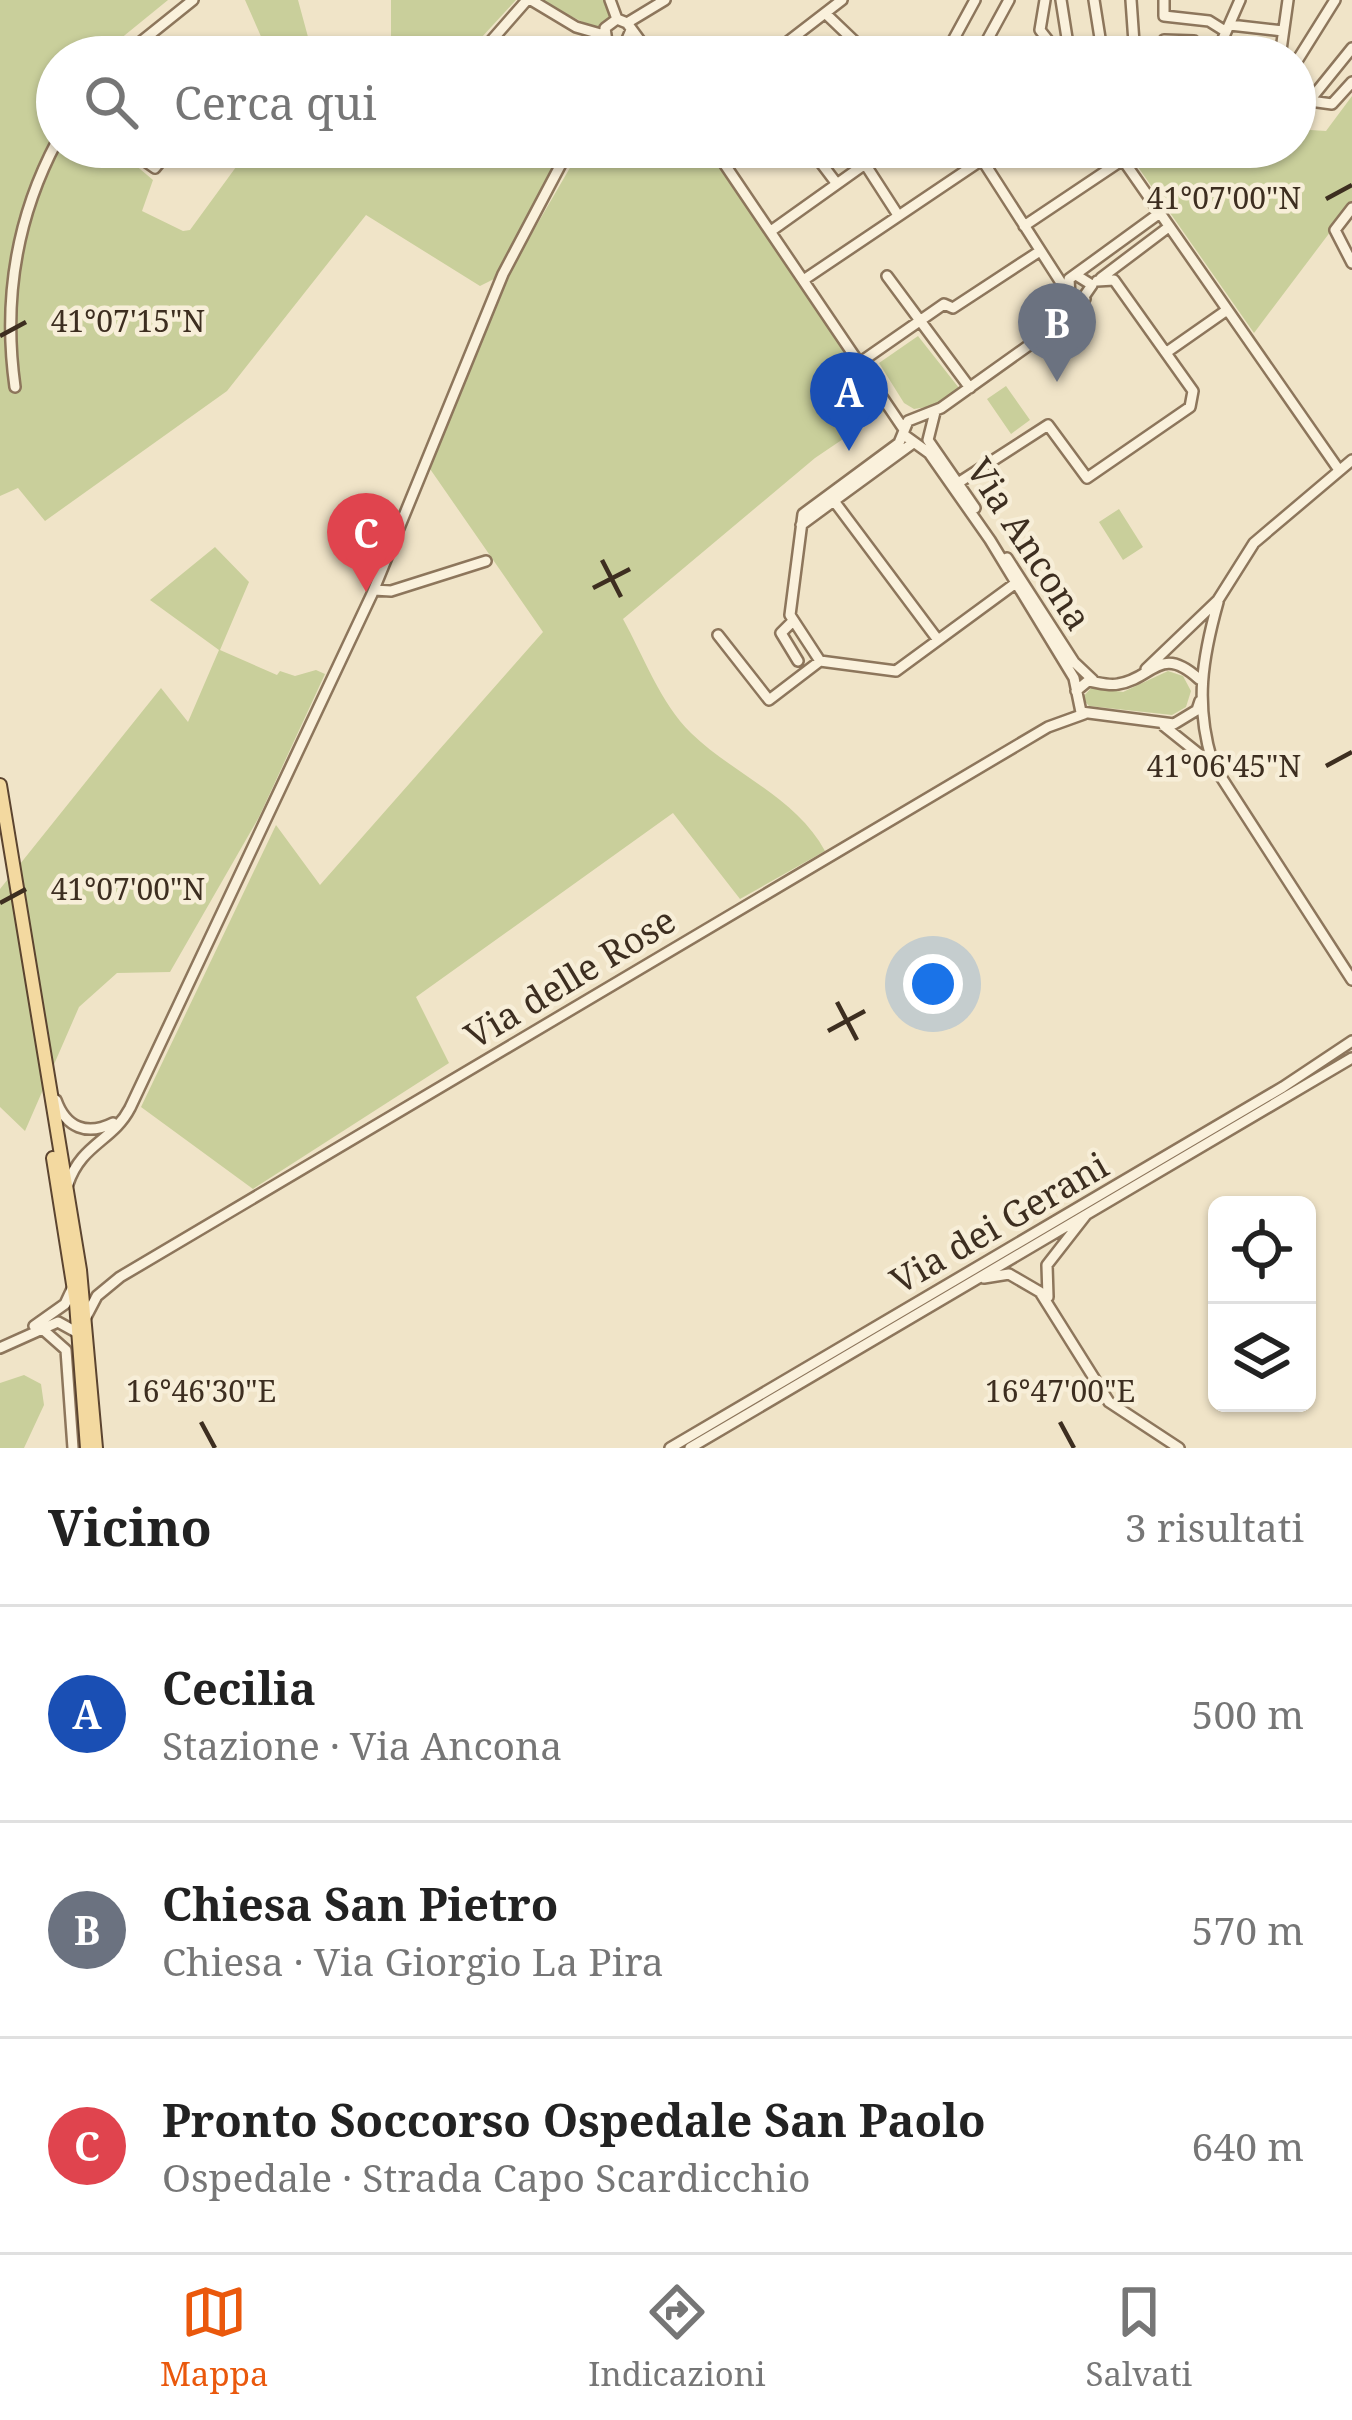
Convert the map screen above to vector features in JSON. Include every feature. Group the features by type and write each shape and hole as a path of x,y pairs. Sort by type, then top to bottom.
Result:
{"main road":[{"path":"0,785 66,1186 92,1448"},
{"path":"0,832 86,1317 92,1448"}],"street":[{"path":"149,36 194,0"},
{"path":"496,36 529,0 598,36"},
{"path":"610,0 621,36"},
{"path":"625,36 665,0"},
{"path":"796,36 842,0"},
{"path":"956,36 975,0"},
{"path":"989,36 1009,0"},
{"path":"1045,0 1040,30 1046,36"},
{"path":"1061,0 1064,36"},
{"path":"1094,0 1099,36"},
{"path":"1131,0 1134,36"},
{"path":"1165,0 1164,16 1228,28 1283,31"},
{"path":"1224,36 1240,0"},
{"path":"1282,36 1288,0"},
{"path":"1312,36 1335,0"},
{"path":"826,14 849,36"},
{"path":"1316,93 1352,48"},
{"path":"1316,100 1337,102 1352,82"},
{"path":"15,387 10,331 16,253 45,168"},
{"path":"66,1186 81,1155 124,1121 374,590 503,274 559,168"},
{"path":"728,168 908,425"},
{"path":"824,168 837,184"},
{"path":"771,231 859,168"},
{"path":"868,168 896,212"},
{"path":"805,278 965,168"},
{"path":"981,168 1070,295 1085,299"},
{"path":"1024,226 1111,168"},
{"path":"1126,168 1340,470"},
{"path":"1352,208 1335,230 1352,263"},
{"path":"1070,316 1074,276 1157,215"},
{"path":"820,661 790,615 803,514 899,443 908,425 935,412 1070,316 1094,283 1166,229"},
{"path":"865,359 944,304 953,308 1040,251"},
{"path":"887,275 970,388"},
{"path":"958,483 1048,424 1087,478 1184,414 1193,391 1114,280 1094,283 1055,275"},
{"path":"805,278 908,425"},
{"path":"1167,352 1227,310"},
{"path":"801,525 913,443 927,431 935,412"},
{"name":"Via Ancona","path":"908,425 927,431 1074,662 1093,680"},
{"name":"Via Ancona","path":"908,425 913,443 929,453 1074,678 1075,696 1084,714"},
{"path":"1093,680 1116,685 1146,669 1218,600 1254,543 1352,460"},
{"path":"834,501 938,640"},
{"path":"374,590 391,591 486,561"},
{"path":"718,635 769,700 820,661 896,671 1016,583"},
{"path":"1214,766 1199,679 1218,600"},
{"path":"794,620 781,633 798,661"},
{"path":"1146,669 1175,663 1199,679"},
{"name":"Via delle Rose","path":"1048,727 1093,680"},
{"path":"1161,724 1186,719 1200,701"},
{"path":"1084,714 1124,715 1161,724 1214,766 1350,974"},
{"name":"Via delle Rose","path":"86,1317 97,1296 120,1276 1048,727 1084,714"},
{"name":"Via dei Gerani","path":"670,1448 1283,1087 1352,1041"},
{"name":"Via dei Gerani","path":"690,1448 1352,1058"},
{"path":"47,1077 60,1111 85,1130 108,1126 130,1108"},
{"path":"1052,1308 1047,1265 1088,1212"},
{"path":"977,1279 1009,1274 1024,1278 1052,1308 1109,1402 1179,1448"},
{"path":"0,1348 65,1304 76,1277 92,1283 120,1276"},
{"path":"24,1334 67,1323 78,1334"},
{"path":"40,1327 67,1355 73,1448"}],"green space":[{"path":"0,0 168,0 124,36 36,36 36,168 139,168 153,180 142,211 183,231 190,230 235,168 555,168 494,279 480,286 366,215 227,391 45,521 18,488 0,496"},
{"path":"245,0 298,0 308,36 261,36"},
{"path":"391,0 516,0 483,36 391,36"},
{"path":"538,0 607,0 613,16 601,31"},
{"path":"1352,96 1352,203 1254,333 1139,168 1316,168 1316,130 1326,131"},
{"path":"570,168 719,168 886,410 815,458 623,619 680,721 798,816 825,851 740,899 673,813 416,997 449,1063 253,1189 141,1107 276,825 320,885 543,632 428,466 510,271"},
{"path":"918,336 959,388 933,406 914,409 904,403 879,363"},
{"path":"1006,386 1030,420 1011,434 987,399"},
{"path":"1119,509 1143,547 1123,560 1099,522"},
{"path":"215,547 249,582 220,650 277,675 316,670 325,674 259,817 170,972 117,973 79,1007 25,1131 0,1107 0,889 161,688 188,722 219,650 150,600"},
{"path":"1168,671 1183,676 1191,691 1186,707 1172,715 1089,706 1082,698 1092,687 1123,692"},
{"path":"24,1375 41,1384 44,1405 24,1448 0,1448 0,1383"}],"place":[{"name":"Chiesa San Pietro","path":"1057,382"},
{"name":"Cecilia","path":"849,451"},
{"name":"Pronto Soccorso Ospedale San Paolo","path":"366,592"}]}
